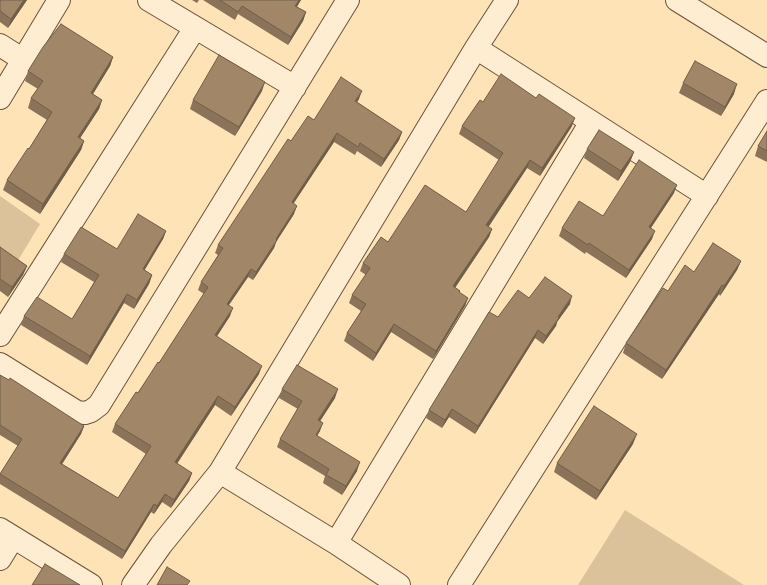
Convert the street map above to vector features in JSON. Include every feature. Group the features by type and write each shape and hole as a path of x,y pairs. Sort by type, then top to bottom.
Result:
{"street":[{"path":"0,98 59,0"},
{"path":"150,0 194,28 296,88"},
{"path":"0,364 77,412 85,413 91,411 99,405 296,88 348,0"},
{"path":"133,585 161,545 220,472 476,48 507,0"},
{"path":"678,0 767,56"},
{"path":"0,335 194,28"},
{"path":"0,45 22,60"},
{"path":"476,48 707,196"},
{"path":"459,585 767,101"},
{"path":"336,543 591,122"},
{"path":"220,472 336,543 399,585"},
{"path":"0,559 7,534 91,585"}],"shaded area":[{"path":"0,196 40,224 0,290"},
{"path":"625,510 744,585 578,585"}],"building":[{"path":"0,0 24,0 11,19 0,11"},
{"path":"220,0 299,0 295,6 306,12 291,37 242,6 238,12"},
{"path":"61,24 113,57 91,93 102,100 78,137 84,141 43,204 7,180 28,148 29,149 52,112 31,98 43,81 28,71 43,47"},
{"path":"219,55 265,82 239,127 193,100"},
{"path":"695,61 737,84 725,107 683,83"},
{"path":"501,74 536,98 539,94 575,118 542,168 530,160 486,225 492,229 453,286 468,298 436,351 394,324 376,353 347,333 366,304 352,295 370,268 363,263 381,237 388,242 425,185 466,212 503,153 462,126 480,100 483,102"},
{"path":"341,77 362,91 355,101 402,132 384,159 360,143 358,147 337,133 292,202 297,206 276,239 277,240 256,272 251,269 227,304 233,308 215,335 262,366 235,407 218,396 175,462 192,473 174,500 165,494 157,506 154,504 125,551 0,474 22,439 0,425 0,375 9,380 10,378 84,426 60,463 118,498 151,446 115,424 136,392 138,393 158,362 159,363 208,287 201,282 223,248 218,245 288,139 291,141 308,116 314,120"},
{"path":"599,130 634,152 621,171 587,149"},
{"path":"767,131 767,151 758,146"},
{"path":"639,160 677,185 649,227 655,231 629,270 589,243 588,245 562,228 579,201 603,216"},
{"path":"138,214 166,231 143,269 152,275 137,300 127,294 90,356 24,316 37,297 72,319 99,275 64,254 81,227 117,249"},
{"path":"713,243 741,261 724,286 722,285 666,370 626,343 663,288 668,291 685,265 694,272"},
{"path":"0,247 27,266 12,287 0,279"},
{"path":"545,277 572,296 546,336 538,330 478,426 452,409 445,420 429,410 489,312 498,317 518,290 529,298"},
{"path":"297,365 338,389 318,420 323,423 316,435 360,462 346,486 326,475 329,469 280,439 302,401 282,389"},
{"path":"594,406 637,434 600,491 557,463"},
{"path":"45,564 80,585 32,585"},
{"path":"167,567 190,581 187,585 157,585"}]}
